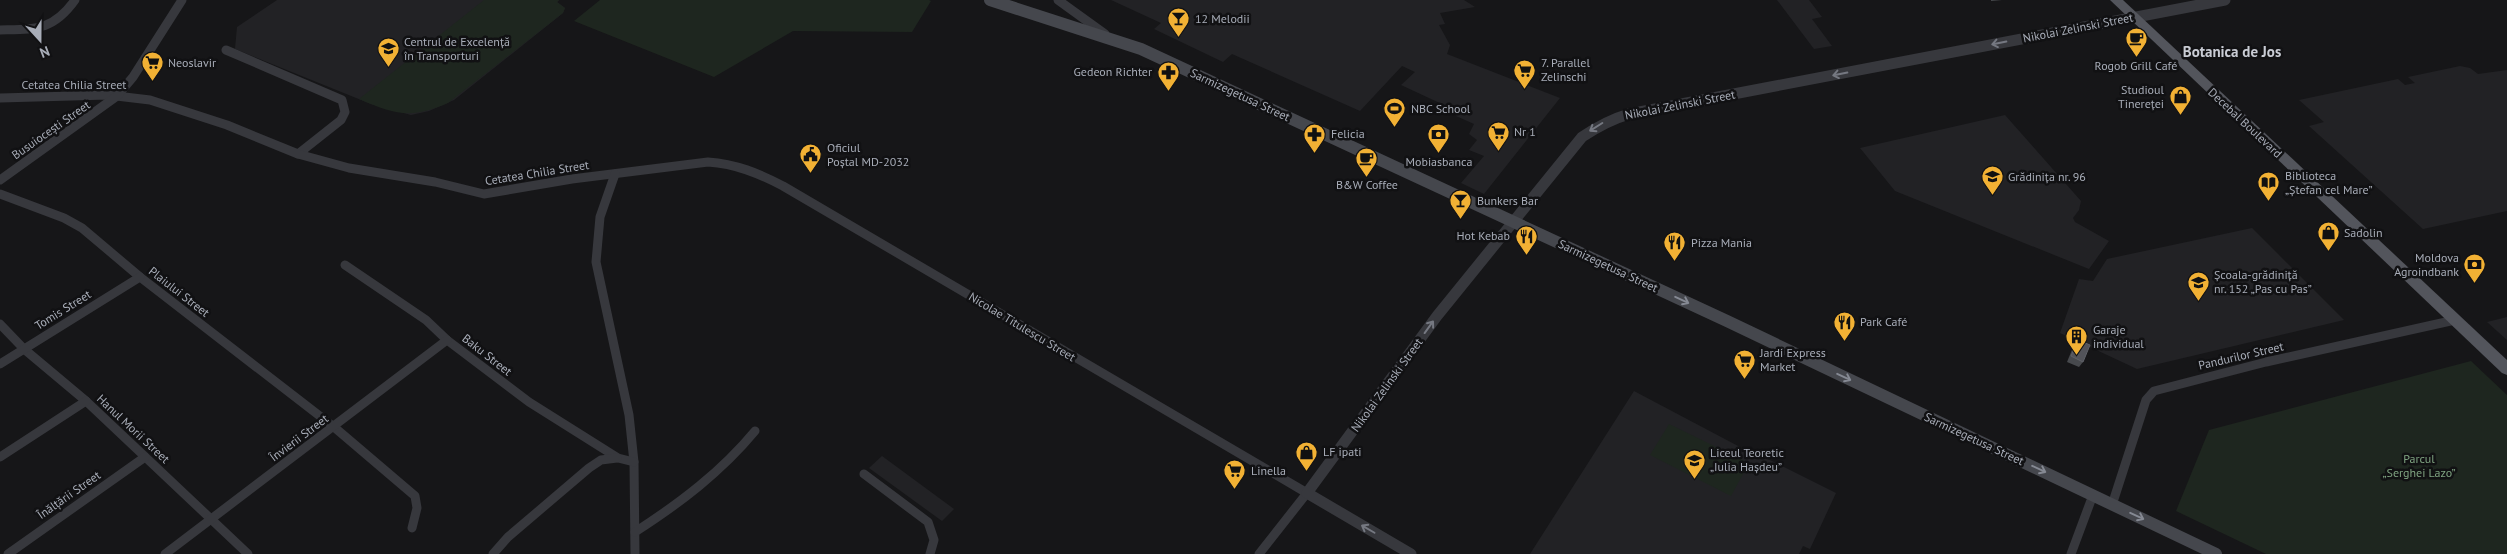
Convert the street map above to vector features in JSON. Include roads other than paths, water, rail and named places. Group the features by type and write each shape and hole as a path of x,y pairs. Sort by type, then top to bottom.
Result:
{"main road":[{"name":"Decebal Boulevard","path":"2116,0 2507,369"},
{"name":"Sarmizegetusa Street","path":"1000,1 1111,38 1157,57 2216,554"}],"street":[{"path":"0,30 42,27 54,24 63,18 75,0"},
{"name":"Busuiocești Street","path":"0,180 117,96 133,77 182,0"},
{"path":"1058,0 1076,15 1111,38"},
{"name":"Nikolai Zelinski Street","path":"1307,493 1437,316 1582,137 1602,124 1620,116 2225,0"},
{"path":"226,50 342,100 345,112 341,120 298,154"},
{"name":"Cetatea Chilia Street","path":"0,98 117,96 150,100 227,125 298,154 349,168 435,182 484,194 615,174"},
{"name":"Nicolae Titulescu Street","path":"615,174 717,162 734,164 763,175 1410,554"},
{"path":"615,174 600,212 595,242 596,262 626,398 634,462 635,554"},
{"name":"Plaiului Street","path":"0,194 64,218 82,228 140,277 334,426 414,496 417,508 412,528"},
{"name":"Baku Street","path":"345,265 426,320 447,340 529,402 618,458 634,462"},
{"name":"Tomis Street","path":"0,364 140,277"},
{"name":"Pandurilor Street","path":"2112,505 2146,400 2154,391 2266,362 2455,320"},
{"name":"Hanul Morii Street","path":"0,324 24,350 86,401 248,554"},
{"name":"Învierii Street","path":"165,554 447,340"},
{"path":"0,457 86,401"},
{"path":"635,532 702,486 736,455 755,431"},
{"name":"Înălțării Street","path":"8,554 145,458"},
{"name":"Baku Street","path":"493,554 508,537 589,468 601,460 618,458"},
{"path":"864,474 928,522 934,540 930,554"},
{"path":"1259,554 1307,493"},
{"path":"2071,554 2092,495"}],"place":[{"name":"12 Melodii","path":"1179,38"},
{"name":"Rogob Grill Café","path":"2136,58"},
{"name":"Centrul de Excelență în Transporturi","path":"388,68"},
{"name":"Neoslavir","path":"152,82"},
{"name":"7. Parallel Zelinschi","path":"1525,89"},
{"name":"Gedeon Richter","path":"1168,91"},
{"name":"Studioul Tinereței","path":"2180,116"},
{"name":"NBC School","path":"1395,128"},
{"name":"Nr 1","path":"1498,151"},
{"name":"Felicia","path":"1315,153"},
{"name":"Mobiasbanca","path":"1439,154"},
{"name":"Oficiul Poștal MD-2032","path":"811,174"},
{"name":"B&W Coffee","path":"1367,177"},
{"name":"Grădinița nr. 96","path":"1992,196"},
{"name":"Biblioteca „Ștefan cel Mare”","path":"2269,202"},
{"name":"Bunkers Bar","path":"1461,220"},
{"name":"Sadolin","path":"2328,252"},
{"name":"Hot Kebab","path":"1526,255"},
{"name":"Pizza Mania","path":"1675,262"},
{"name":"Moldova Agroindbank","path":"2475,284"},
{"name":"Școala-grădiniță nr. 152 „Pas cu Pas”","path":"2198,301"},
{"name":"Park Café","path":"1844,341"},
{"name":"Garaje individual","path":"2077,356"},
{"name":"Jardi Express Market","path":"1744,379"},
{"name":"LF ipati","path":"1307,471"},
{"name":"Liceul Teoretic „Iulia Hașdeu”","path":"1694,479"},
{"name":"Linella","path":"1235,490"}],"district":[{"name":"Botanica de Jos","path":"2232,52"}],"park label":[{"name":"Parcul „Serghei Lazo”","path":"2419,466"}]}
